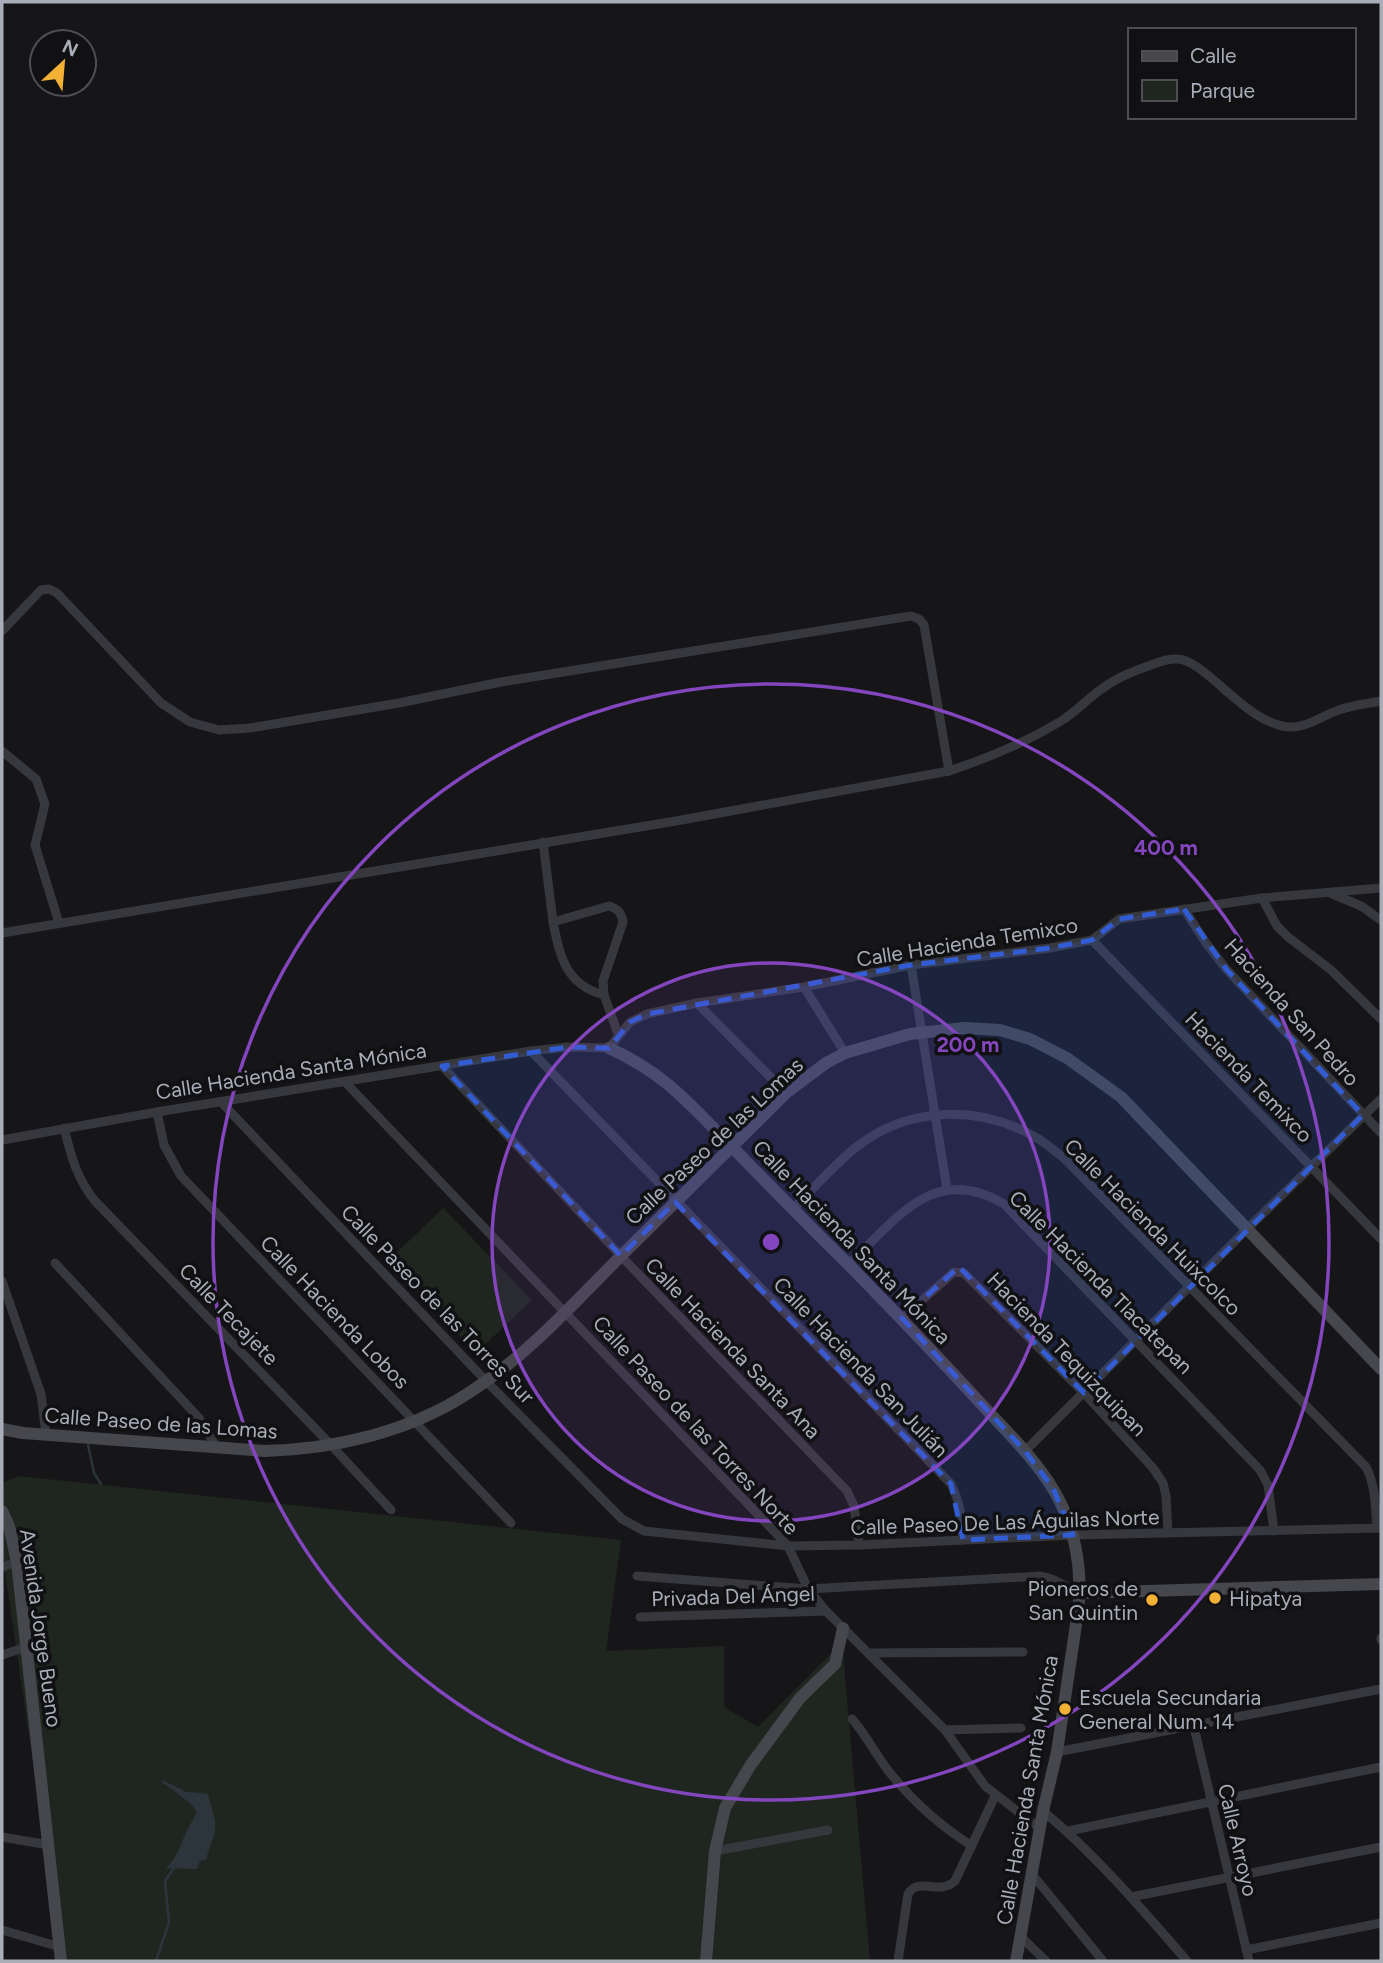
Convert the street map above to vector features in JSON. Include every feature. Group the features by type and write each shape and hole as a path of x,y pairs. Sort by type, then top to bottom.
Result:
{"street":[{"path":"2,631 41,590 49,589 57,593 161,703 190,722 219,730 250,728 501,682 911,616 924,625 949,771"},
{"path":"2,933 676,821 949,771 984,760 1020,744 1063,720 1104,687 1127,673 1161,661 1179,658 1198,668 1247,709 1271,722 1290,727 1309,724 1343,709 1381,701"},
{"path":"2,751 36,779 45,804 36,845 59,923"},
{"path":"543,842 558,946 571,977 589,991 604,995"},
{"name":"Calle Hacienda Temixco","path":"609,1048 630,1022 647,1014 697,1003 804,987 911,965 1035,951 1092,940 1119,919 1262,898 1381,888"},
{"path":"1329,892 1380,918"},
{"path":"1262,898 1277,926 1331,970 1381,1019"},
{"path":"553,922 609,906 617,908 621,914 623,922 603,981 604,995 618,1034"},
{"name":"Hacienda San Pedro","path":"1184,909 1227,970 1381,1133"},
{"name":"Hacienda Temixco","path":"1092,940 1381,1239"},
{"path":"911,965 947,1189"},
{"path":"804,987 845,1053"},
{"path":"697,1003 786,1093"},
{"name":"Calle Paseo de las Lomas","path":"2,1429 217,1448 286,1451 331,1445 415,1421 466,1395 486,1381 565,1312 786,1093 811,1073 845,1053 910,1034 964,1028 1000,1030 1030,1039 1067,1058 1121,1097 1381,1369"},
{"name":"Calle Hacienda Santa Mónica","path":"2,1140 157,1112 568,1046 609,1048 637,1061 667,1082 699,1111 902,1318 1025,1451 1053,1488 1068,1517 1073,1535 1080,1593 1057,1752 1042,1811 1016,1961"},
{"name":"Calle Hacienda San Julián","path":"531,1051 951,1484 961,1511 963,1540"},
{"name":"Calle Hacienda Santa Ana","path":"442,1066 847,1491 854,1506 859,1545"},
{"name":"Calle Paseo de las Torres Norte","path":"345,1082 788,1546 808,1589 826,1611 945,1730 995,1796 1039,1828"},
{"path":"1025,1451 1381,1099"},
{"name":"Calle Paseo de las Torres Sur","path":"221,1102 486,1381 632,1526"},
{"name":"Calle Hacienda Lobos","path":"157,1112 164,1145 181,1176 511,1523"},
{"name":"Calle Hacienda Huixcolco","path":"793,1209 853,1150 870,1137 917,1117 934,1114 968,1115 1018,1128 1039,1139 1063,1157 1366,1467 1372,1478 1379,1528"},
{"name":"Calle Tecajete","path":"64,1128 82,1185 391,1510"},
{"name":"Calle Hacienda Tlacatepan","path":"848,1265 922,1198 947,1189 987,1194 1003,1204 1260,1470 1270,1493 1274,1531"},
{"path":"55,1263 199,1418 217,1448"},
{"name":"Hacienda Tequizquipan","path":"902,1318 954,1272 964,1273 1084,1393 1153,1468 1163,1483 1168,1533"},
{"path":"2,1282 41,1394 46,1434"},
{"name":"Avenida Jorge Bueno","path":"2,1511 9,1526 17,1562 61,1961"},
{"name":"Calle Paseo De Las Águilas Norte","path":"632,1526 644,1531 788,1546 1073,1535 1379,1528"},
{"path":"2,1567 17,1562"},
{"path":"637,1576 808,1589 1041,1576 1080,1593 1381,1584"},
{"name":"Privada Del Ángel","path":"640,1617 826,1611"},
{"path":"706,1961 715,1851 725,1808 750,1766 800,1698 835,1664 843,1628"},
{"path":"2,1655 26,1647"},
{"path":"870,1653 1023,1652"},
{"path":"1057,1752 1381,1689"},
{"path":"852,1720 915,1802 951,1833 972,1846"},
{"path":"945,1730 1021,1727"},
{"name":"Calle Arroyo","path":"1194,1727 1249,1961"},
{"path":"1068,1831 1381,1767"},
{"path":"898,1961 908,1894 912,1888 919,1885 942,1889 955,1881 995,1796"},
{"path":"1042,1811 1068,1831 1187,1961"},
{"path":"715,1851 828,1830"},
{"path":"2,1836 49,1845"},
{"path":"1131,1897 1381,1847"},
{"path":"1032,1874 1103,1961"},
{"path":"1246,1950 1381,1923"},
{"path":"2,1930 60,1947"},
{"path":"1020,1936 1046,1961"}],"highlighted area":[{"path":"1184,909 1227,970 1363,1115 1084,1393 959,1267 902,1318 1025,1451 1053,1488 1073,1535 963,1540 951,1484 675,1202 621,1256 442,1066 568,1047 609,1048 630,1022 647,1014 911,965 1050,948 1092,940 1119,919"}],"green space":[{"path":"443,1208 532,1300 476,1353 388,1261"},
{"path":"18,1476 621,1540 606,1651 724,1646 724,1707 758,1727 842,1642 870,1961 62,1961 2,1551 2,1483"}],"shaded area":[{"path":"163,1782 181,1791 208,1794 215,1820 215,1832 206,1860 200,1861 197,1869 166,1868 176,1856 197,1812"}],"waterway":[{"path":"88,1445 94,1473 101,1484"},
{"path":"163,1782 182,1791"},
{"path":"156,1961 169,1922 165,1881 176,1865"}],"place":[{"name":"Hipatya","path":"1215,1598"},
{"name":"Pioneros de San Quintin","path":"1152,1600"},
{"name":"Escuela Secundaria General Num. 14","path":"1065,1709"}]}
